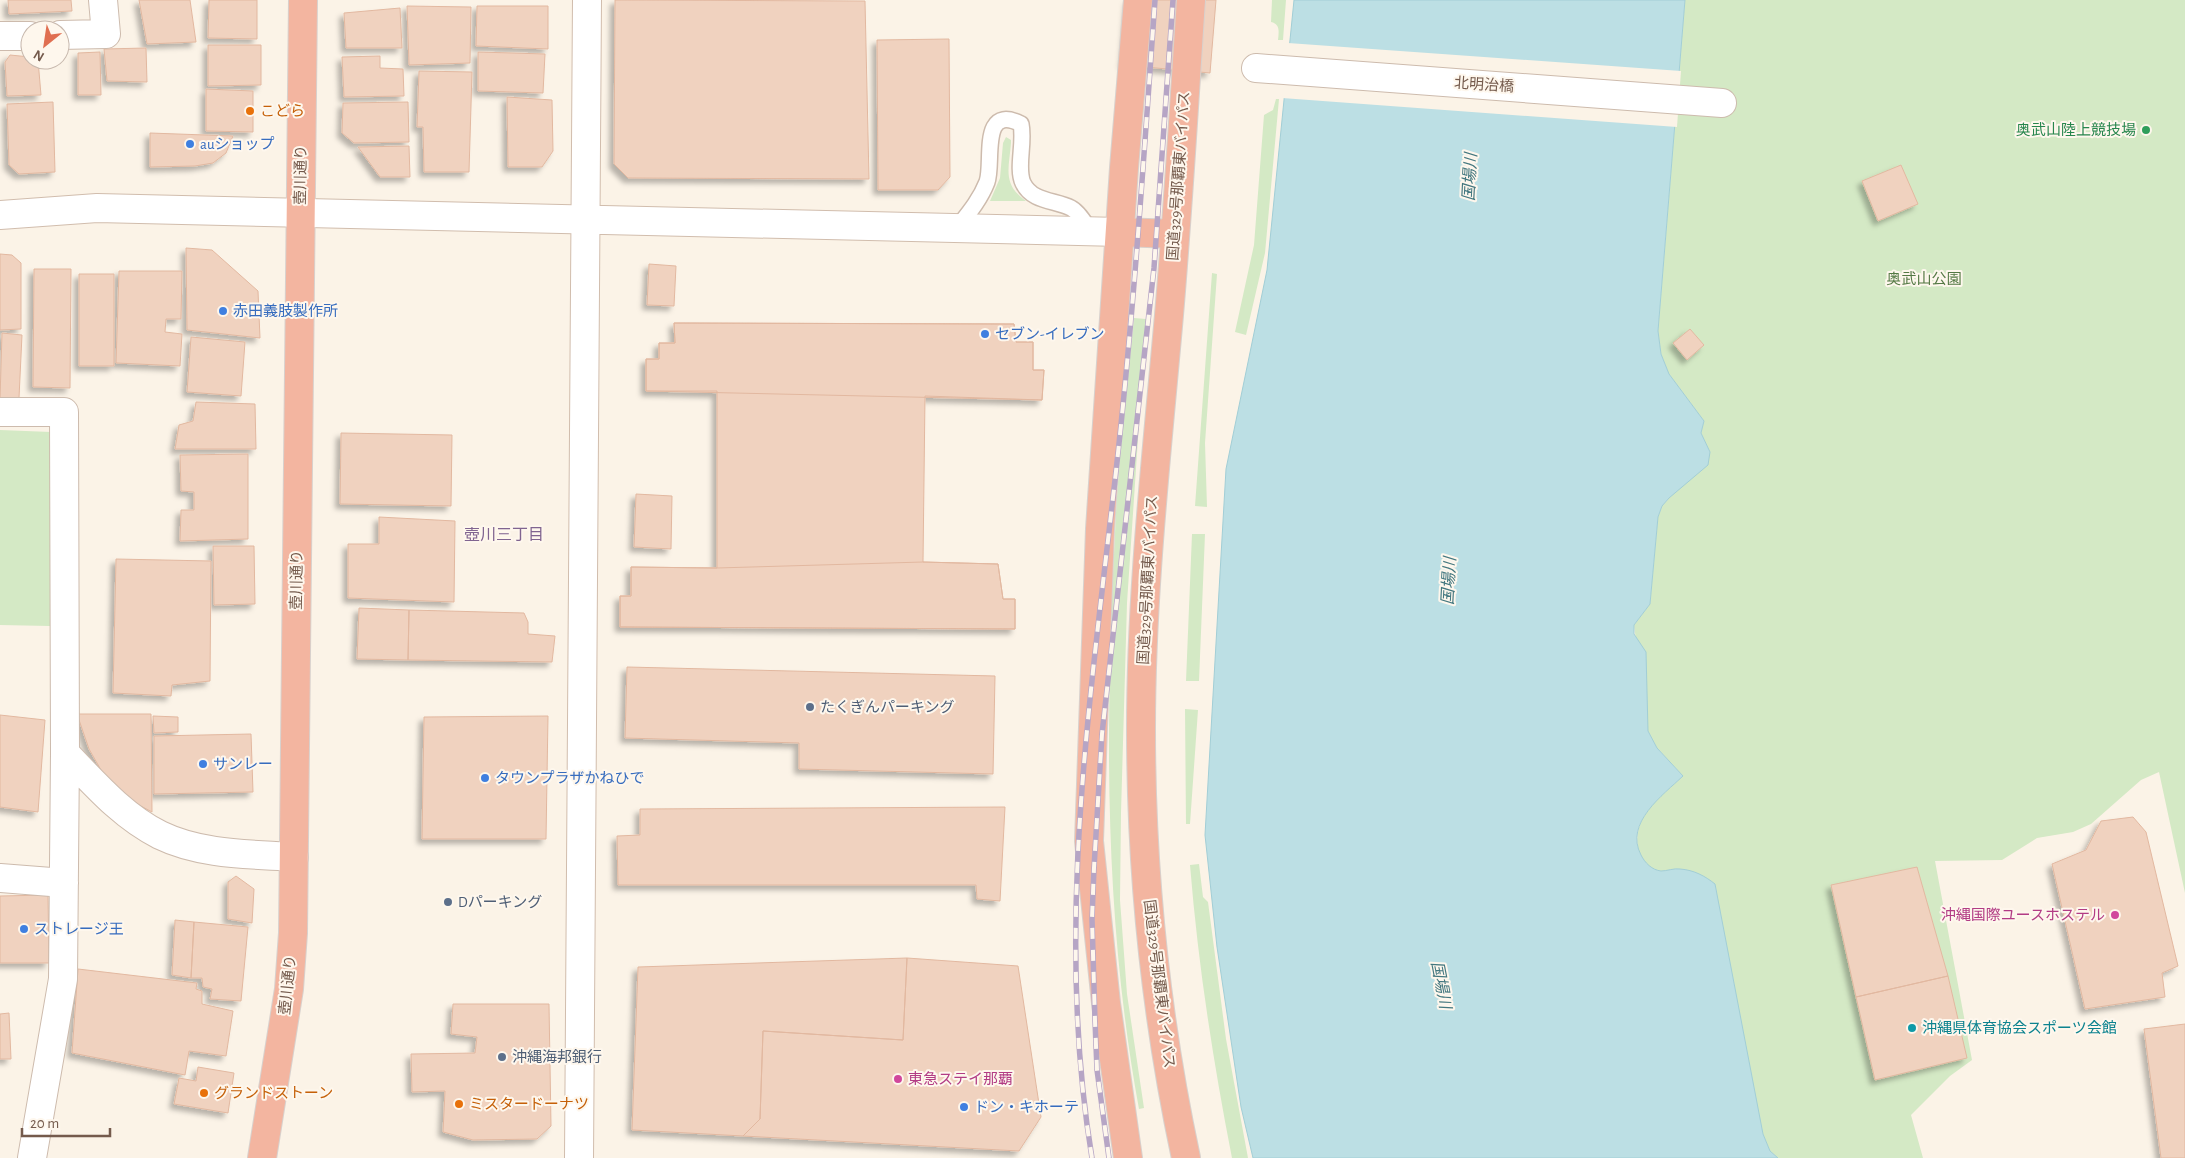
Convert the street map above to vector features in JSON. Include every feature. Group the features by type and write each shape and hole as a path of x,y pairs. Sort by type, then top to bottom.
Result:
{"highway":[{"name":"壺川通り","path":"262,1158 289,989 293,933 303,0"},
{"path":"1128,1158 1106,1003 1090,842 1100,529 1138,0"},
{"name":"国道329号那覇東バイパス","path":"1186,1158 1174,1103 1149,910 1143,821 1141,727 1148,532 1175,234 1191,0"},
{"path":"1120,232 1175,234"}],"street":[{"path":"70,35 106,34 103,0"},
{"path":"579,1158 587,0"},
{"path":"0,36 20,36"},
{"name":"北明治橋","path":"1266,69 1722,104"},
{"path":"0,214 97,208 1120,232"},
{"path":"0,412 64,412 65,753 62,979 32,1158"},
{"path":"65,753 108,798 160,835 194,847 223,852 294,857"},
{"path":"0,878 64,883"}],"lane":[{"path":"957,228 978,200 988,180 992,132 997,124 1004,120 1013,120 1021,124 1023,143 1021,172 1024,183 1030,191 1044,201 1072,208 1091,232"}],"green space":[{"path":"1272,0 1286,0 1283,40 1278,40 1279,31 1276,24 1271,22"},
{"name":"奥武山公園","path":"1685,0 2185,0 2185,893 2159,772 2141,780 2091,824 2073,832 2037,838 2002,860 1935,861 1972,1060 1950,1076 1911,1115 1923,1158 1778,1158 1770,1151 1680,869 1663,871 1653,869 1641,858 1638,850 1638,833 1643,818 1656,801 1683,776 1657,748 1648,731 1634,625 1650,604 1658,517 1662,506 1710,452 1701,433 1704,421 1669,374 1661,354 1658,331"},
{"path":"1276,99 1279,99 1265,253 1246,335 1235,332 1254,245 1264,115 1273,110"},
{"path":"1006,137 1011,140 1010,182 1018,195 1026,201 990,201 1000,178 1003,143"},
{"path":"1212,273 1217,274 1205,443 1207,507 1195,506"},
{"path":"1134,318 1146,319 1127,603 1120,900 1127,994 1144,1108 1139,1109 1119,966 1113,894 1109,750 1116,506"},
{"path":"0,430 51,432 50,626 0,625"},
{"path":"1192,534 1205,534 1199,681 1186,681"},
{"path":"1185,709 1198,710 1190,824 1186,824"},
{"path":"1199,864 1203,897 1208,902 1226,1039 1248,1158 1232,1158 1212,1049 1197,939 1190,865"}],"water":[{"name":"国場川","path":"1294,0 1685,0 1658,331 1661,354 1669,374 1704,421 1701,433 1710,452 1708,465 1662,506 1658,517 1650,604 1634,625 1634,634 1646,652 1648,731 1657,748 1683,776 1648,811 1638,832 1637,843 1641,855 1649,866 1661,871 1678,869 1695,872 1715,884 1763,1134 1770,1151 1778,1158 1253,1158 1241,1107 1217,947 1205,835 1226,469 1267,270"}],"pier":[{"path":"1288,43 1681,71 1677,127 1282,98"}],"building":[{"path":"8,0 71,0 72,11 9,14"},
{"path":"139,0 190,0 196,42 147,44"},
{"path":"209,0 257,0 257,39 208,38"},
{"path":"615,0 865,1 869,179 628,178 614,164"},
{"path":"1129,0 1216,0 1210,73 1124,65"},
{"path":"407,6 471,7 470,63 409,65"},
{"path":"477,6 548,6 548,49 476,46"},
{"path":"400,8 402,48 346,48 344,13"},
{"path":"949,39 950,177 938,190 878,190 877,40"},
{"path":"208,45 261,45 261,85 208,86"},
{"path":"146,48 147,82 107,81 104,49"},
{"path":"100,52 101,95 78,95 78,53"},
{"path":"478,52 545,54 543,93 478,91"},
{"path":"10,55 20,56 20,70 39,70 41,95 7,96 5,62"},
{"path":"380,56 380,68 403,69 404,96 344,97 342,57"},
{"path":"419,71 472,72 469,172 424,172 423,127 417,127"},
{"path":"206,89 253,91 253,132 206,131"},
{"path":"507,97 552,100 553,151 542,167 508,167"},
{"path":"53,102 55,172 19,174 9,165 7,104"},
{"path":"408,102 409,142 354,143 342,133 343,103"},
{"name":"auショップ","path":"150,133 233,136 226,153 213,163 195,166 150,167"},
{"path":"409,146 410,177 380,177 358,147"},
{"path":"1901,165 1918,204 1878,221 1862,181"},
{"name":"赤田義肢製作所","path":"186,248 212,250 258,291 260,338 187,330"},
{"path":"0,254 12,255 21,263 21,329 0,330"},
{"path":"649,264 676,266 674,306 647,305"},
{"path":"34,269 71,269 70,388 33,387"},
{"path":"119,271 182,271 181,319 166,319 165,332 182,334 180,366 116,363"},
{"path":"79,274 114,274 114,366 79,366"},
{"path":"674,323 1014,324 1016,342 1033,342 1033,370 1044,370 1042,400 925,396 923,562 998,564 1003,599 1015,599 1015,629 620,627 620,596 631,596 631,567 717,568 717,391 646,391 646,359 659,359 659,343 675,343"},
{"path":"674,323 1014,324 1016,342 1033,342 1033,370 1044,370 1042,400 646,391 646,359 659,359 659,343 675,343"},
{"path":"1690,329 1704,345 1687,360 1673,343"},
{"path":"2,333 22,335 19,398 0,399"},
{"path":"191,337 245,342 241,396 187,392"},
{"path":"196,402 255,404 256,449 175,449 179,425 193,421"},
{"path":"341,433 452,435 451,506 340,504"},
{"path":"248,454 248,539 180,541 181,510 194,510 194,492 181,491 180,455"},
{"path":"636,494 672,496 671,549 634,547"},
{"path":"379,517 455,521 454,602 348,598 348,544 379,544"},
{"path":"213,546 254,546 255,604 214,605"},
{"path":"116,559 211,561 210,681 172,685 171,696 113,693"},
{"path":"923,562 998,564 1003,599 1015,599 1015,629 620,627 620,596 631,596 631,567 717,568"},
{"path":"359,608 409,610 408,660 357,659"},
{"path":"409,610 524,613 528,622 528,634 555,636 552,662 408,660"},
{"name":"たくぎんパーキング","path":"627,667 995,676 993,774 799,769 799,743 625,738"},
{"path":"77,714 151,714 152,812 112,785 89,749"},
{"path":"0,715 45,720 38,812 0,807"},
{"path":"153,716 178,717 178,732 154,733"},
{"name":"タウンプラザかねひで","path":"548,716 546,839 422,839 424,717"},
{"name":"サンレー","path":"251,734 253,792 154,794 154,736"},
{"path":"1005,807 1000,901 977,899 976,885 618,885 617,836 640,835 640,809"},
{"name":"沖縄国際ユースホステル","path":"2133,817 2146,832 2178,966 2162,973 2165,997 2085,1009 2052,864 2086,850 2101,821"},
{"path":"1917,867 1948,976 1856,997 1831,885"},
{"path":"236,876 254,889 252,923 228,919 228,882"},
{"name":"ストレージ王","path":"48,895 49,963 0,963 0,896"},
{"path":"175,920 194,922 191,978 172,975"},
{"path":"194,922 248,927 241,1001 210,999 212,989 203,987 202,978 191,978"},
{"name":"東急ステイ那覇","path":"907,958 1018,966 1041,1117 1019,1151 743,1136 760,1119 763,1031 903,1040"},
{"path":"907,958 903,1040 763,1031 760,1119 743,1136 632,1130 638,967"},
{"path":"78,969 197,983 196,989 202,991 202,1004 233,1011 226,1056 189,1051 185,1075 72,1053"},
{"name":"沖縄県体育協会スポーツ会館","path":"1948,976 1967,1058 1875,1080 1856,997"},
{"path":"453,1004 549,1004 551,1126 537,1139 473,1140 443,1132 445,1091 412,1092 411,1054 475,1053 477,1037 451,1034"},
{"path":"9,1013 11,1059 0,1059 0,1014"},
{"path":"2185,1024 2185,1158 2161,1158 2144,1029"},
{"name":"グランドストーン","path":"198,1067 234,1073 228,1113 174,1104 179,1078 196,1081"}],"railway":[{"path":"1092,1158 1081,1077 1076,995 1076,913 1079,832 1093,668 1125,380 1155,0"},
{"path":"1109,1158 1097,1070 1092,919 1094,868 1102,734 1154,268 1173,0"}],"place":[{"name":"こどら","path":"250,111"},
{"name":"奥武山陸上競技場","path":"2146,130"},
{"name":"auショップ","path":"190,144"},
{"name":"赤田義肢製作所","path":"223,311"},
{"name":"セブン-イレブン","path":"985,334"},
{"name":"たくぎんパーキング","path":"810,707"},
{"name":"サンレー","path":"203,764"},
{"name":"タウンプラザかねひで","path":"485,778"},
{"name":"Dパーキング","path":"448,902"},
{"name":"沖縄国際ユースホステル","path":"2115,915"},
{"name":"ストレージ王","path":"24,929"},
{"name":"沖縄県体育協会スポーツ会館","path":"1912,1028"},
{"name":"沖縄海邦銀行","path":"502,1057"},
{"name":"東急ステイ那覇","path":"898,1079"},
{"name":"グランドストーン","path":"204,1093"},
{"name":"ミスタードーナツ","path":"459,1104"},
{"name":"ドン・キホーテ","path":"964,1107"}],"district":[{"name":"壺川三丁目","path":"504,535"}]}
